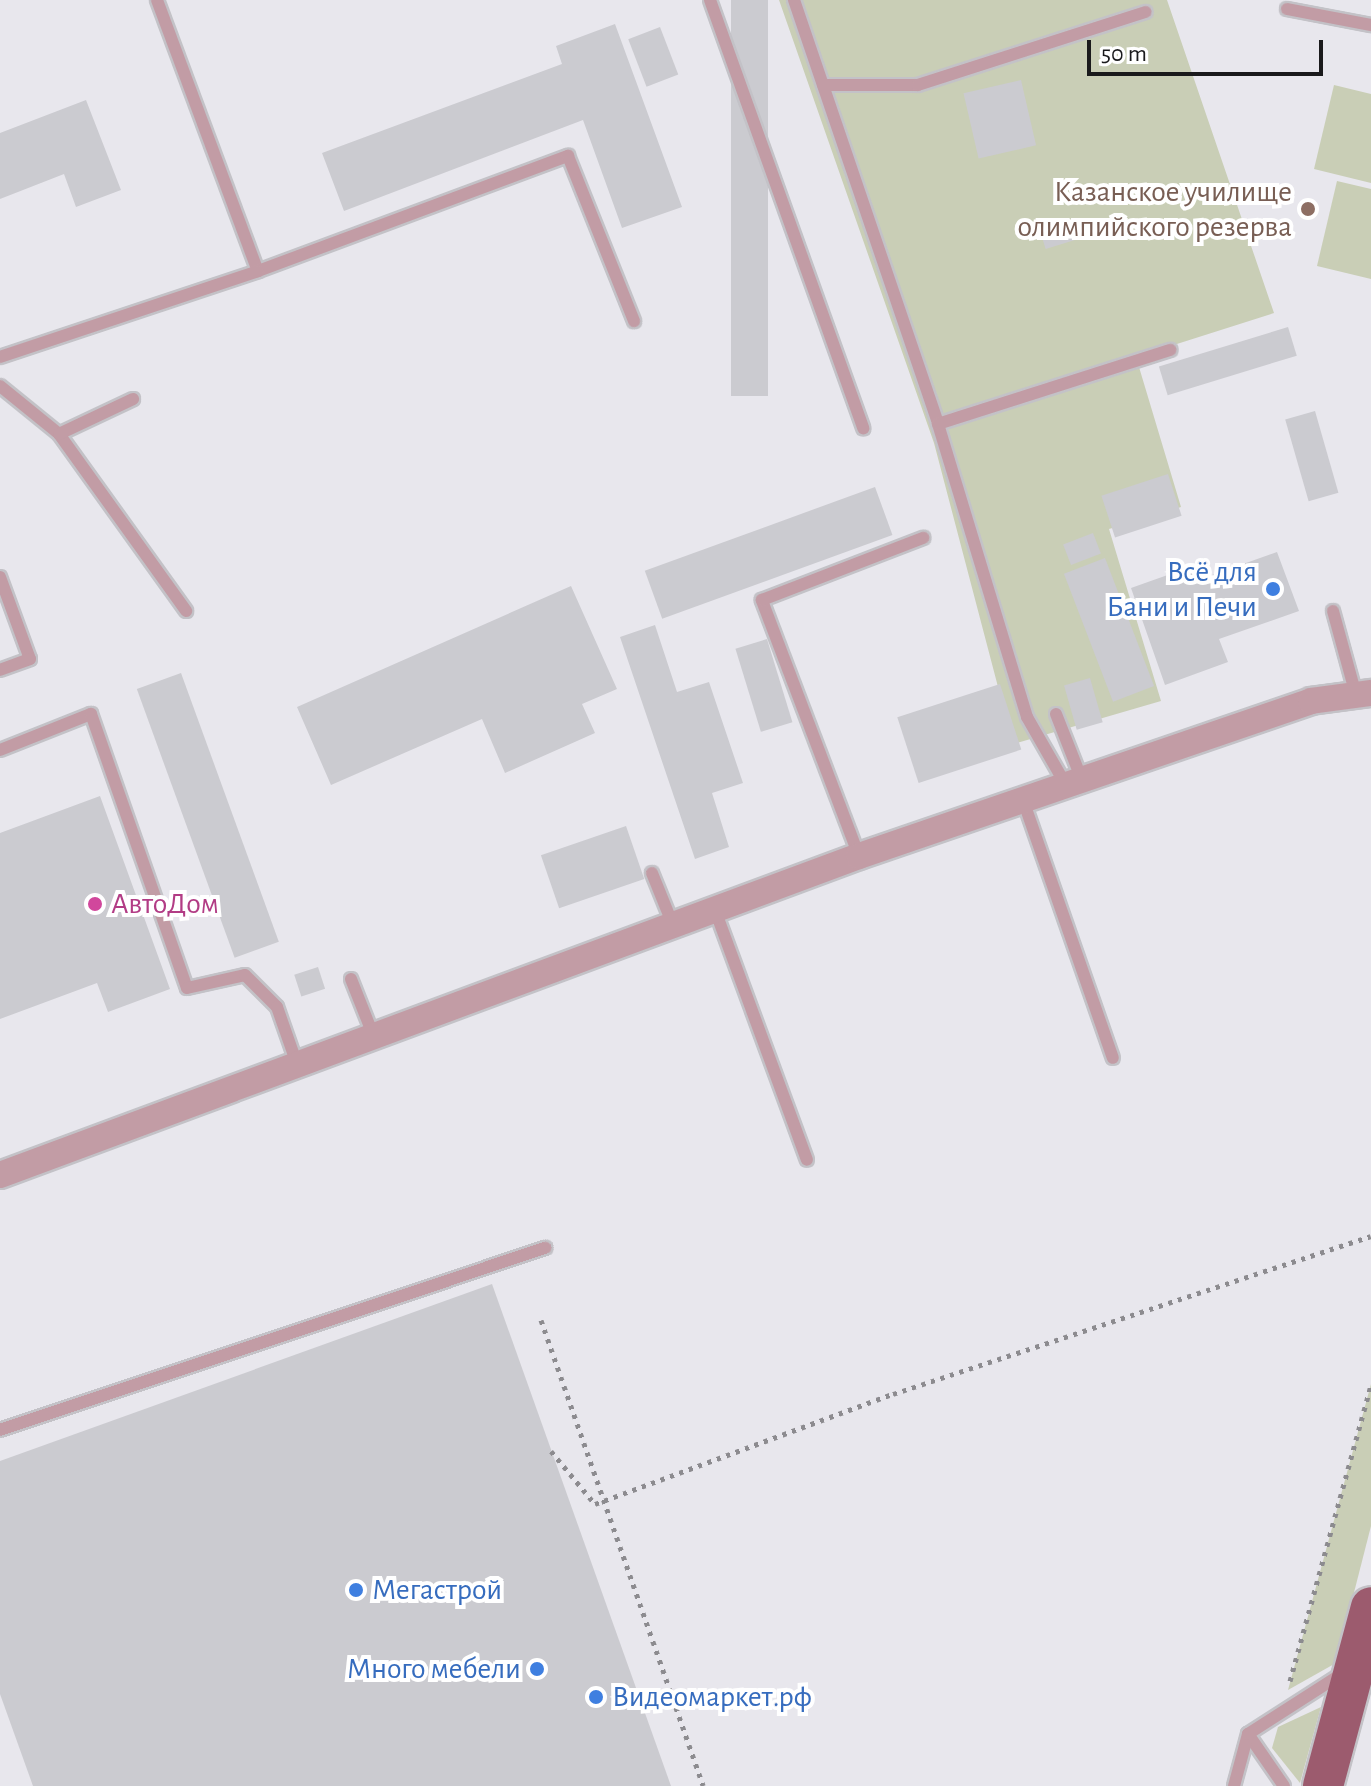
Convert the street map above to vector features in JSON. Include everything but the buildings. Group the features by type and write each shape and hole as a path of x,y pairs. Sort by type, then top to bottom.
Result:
{"main road":[{"path":"1323,1786 1371,1607"}],"street":[{"path":"0,1175 859,856 1311,701 1364,694"}],"lane":[{"path":"157,0 258,271"},
{"path":"710,0 863,428"},
{"path":"794,0 938,424 1027,717 1074,782"},
{"path":"1287,9 1371,25"},
{"path":"823,85 918,85 1146,12"},
{"path":"0,357 258,271 568,156 634,321"},
{"path":"938,424 1170,350"},
{"path":"0,386 59,434 186,611"},
{"path":"59,434 133,399"},
{"path":"859,856 762,600 923,538"},
{"path":"0,577 30,659 0,670"},
{"path":"1333,611 1364,694"},
{"path":"0,750 91,714 187,988 245,975 277,1007 297,1064"},
{"path":"1056,714 1074,782"},
{"path":"1023,800 1113,1058"},
{"path":"652,873 673,925"},
{"path":"715,910 807,1160"},
{"path":"351,979 374,1037"},
{"path":"0,1430 545,1248"},
{"path":"1234,1786 1248,1734 1355,1664"},
{"path":"1248,1734 1284,1786"}],"path":[{"path":"551,1451 595,1504 893,1394 1371,1236"},
{"path":"541,1320 703,1786"},
{"path":"1288,1690 1371,1385"}],"green space":[{"path":"779,0 1167,0 1274,313 1136,357 1181,507 1109,529 1161,701 1013,744 934,443"},
{"path":"1334,85 1371,94 1371,183 1314,169"},
{"path":"1337,181 1371,189 1371,279 1317,266"},
{"path":"1371,1384 1371,1526 1336,1663 1288,1690"},
{"path":"1321,1707 1300,1783 1272,1748 1278,1727"}],"place":[{"name":"Казанское училище олимпийского резерва","path":"1308,209"},
{"name":"Всё для Бани и Печи","path":"1273,589"},
{"name":"АвтоДом","path":"95,904"},
{"name":"Мегастрой","path":"356,1590"},
{"name":"Много мебели","path":"537,1669"},
{"name":"Видеомаркет.рф","path":"596,1697"}]}
